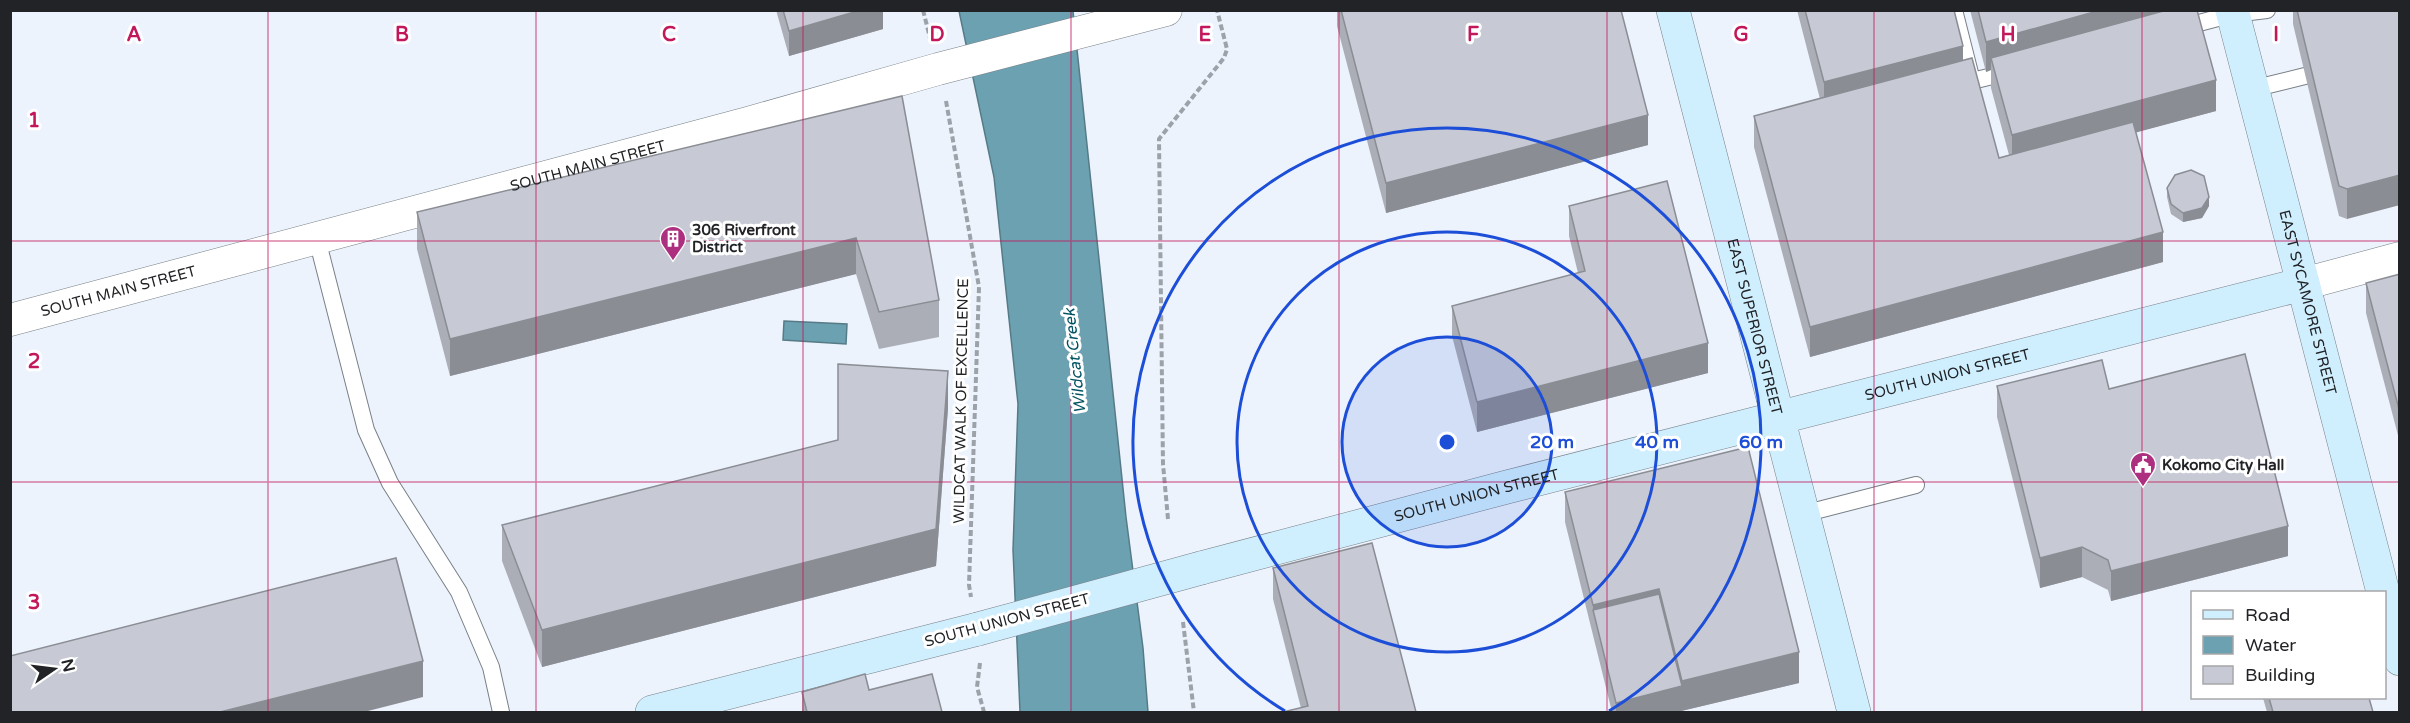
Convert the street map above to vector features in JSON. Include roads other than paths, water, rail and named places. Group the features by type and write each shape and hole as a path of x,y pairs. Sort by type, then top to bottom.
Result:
{"street":[{"name":"EAST SUPERIOR STREET","path":"1673,10 1854,712"},
{"name":"SOUTH MAIN STREET","path":"10,320 748,123 949,66 1158,12"},
{"name":"EAST SYCAMORE STREET","path":"2233,12 2385,591"},
{"path":"2303,284 2400,258"},
{"name":"SOUTH UNION STREET","path":"652,712 2303,284"},
{"name":"EAST SYCAMORE STREET","path":"2389,607 2400,658"}],"lane":[{"path":"1954,10 1972,81 2028,67"},
{"path":"2163,32 2233,12 2267,10"},
{"path":"2252,89 2305,76"},
{"path":"317,239 366,430 390,483 464,600 491,667 501,712"},
{"path":"1803,514 1916,485"}],"water":[{"name":"Wildcat Creek","path":"959,11 1073,11 1126,517 1143,648 1148,712 1020,712 1013,550 1018,404 994,177"},
{"path":"784,321 847,324 846,344 783,340"}],"place":[{"name":"306 Riverfront District","path":"673,262"},
{"name":"Kokomo City Hall","path":"2143,488"}]}
